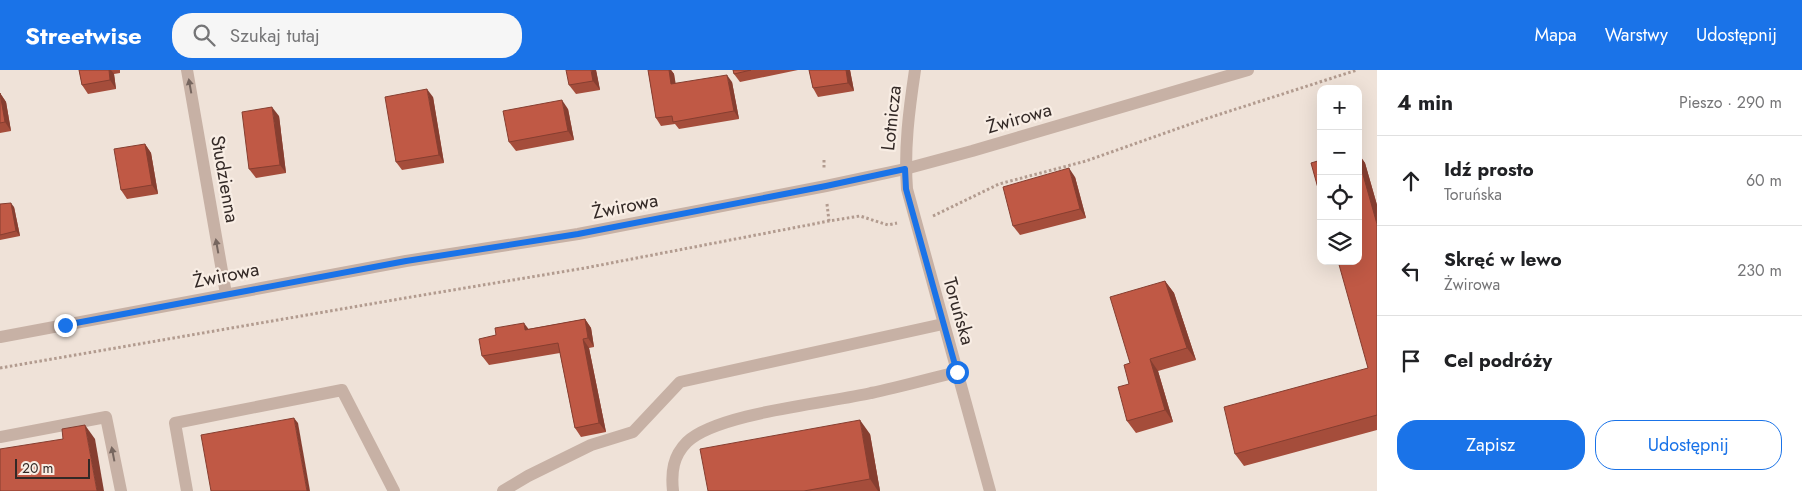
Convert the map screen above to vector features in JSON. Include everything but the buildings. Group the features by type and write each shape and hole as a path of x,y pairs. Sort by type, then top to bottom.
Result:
{"street":[{"name":"Studzienna","path":"187,70 226,294"},
{"name":"Lotnicza","path":"905,169 908,122 915,70"},
{"name":"Żwirowa","path":"0,336 406,261 578,234 826,186 972,152 1248,70"},
{"name":"Toruńska","path":"905,169 906,189 990,491"},
{"path":"503,491 528,476 591,445 633,432 680,382 943,324"},
{"path":"673,491 671,476 676,457 688,441 713,426 750,416 871,393 957,372"},
{"path":"187,491 175,423 342,390 394,491"},
{"path":"0,437 106,417 121,491"}],"path":[{"path":"0,368 585,268 829,221 860,216 888,225 933,216 999,184 1086,161 1202,120 1357,70"}],"route":[{"path":"65,325 406,261 578,234 905,169 906,189 957,372"}]}
